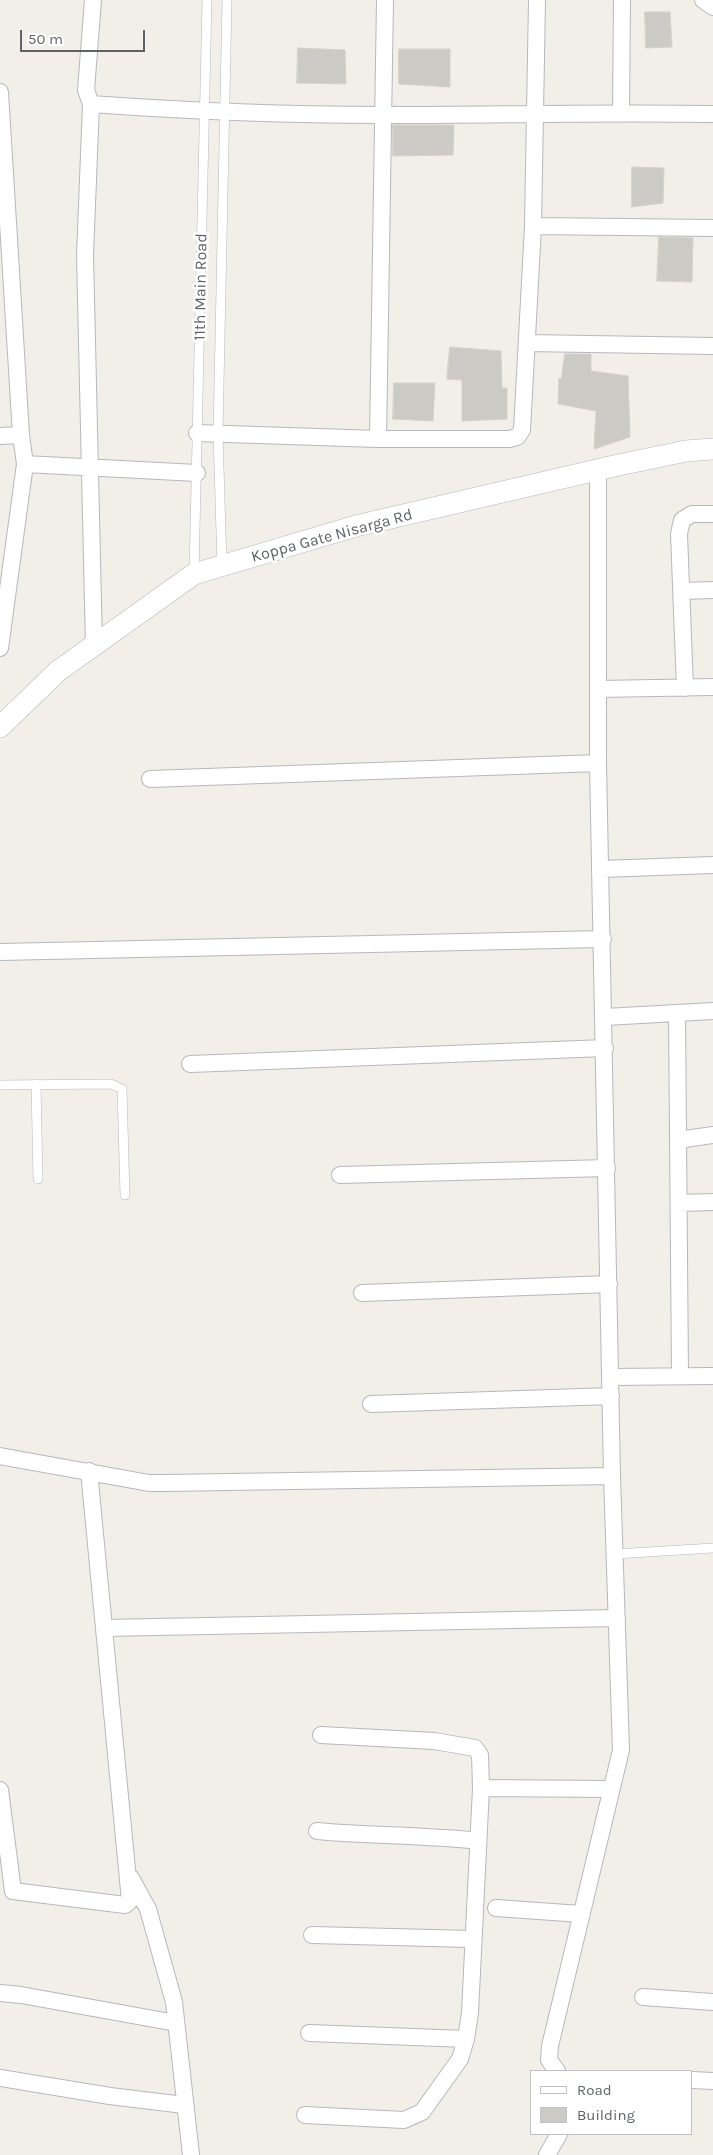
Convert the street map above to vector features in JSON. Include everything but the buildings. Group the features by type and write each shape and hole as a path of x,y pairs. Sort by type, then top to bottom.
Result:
{"street":[{"path":"93,0 86,90 92,104 85,255 94,646"},
{"path":"378,439 385,0"},
{"path":"197,433 378,439 509,439 517,436 522,430 533,226 537,0"},
{"path":"621,112 622,0"},
{"path":"703,0 713,7"},
{"path":"0,92 21,435 25,464 0,648"},
{"path":"92,104 204,112 382,115 536,112 713,114"},
{"path":"533,226 713,228"},
{"path":"527,343 713,346"},
{"path":"0,436 21,435"},
{"name":"Koppa Gate Nisarga Rd","path":"0,727 52,677 194,574 356,526 686,451 713,449"},
{"path":"25,464 197,473"},
{"path":"555,2070 549,2060 550,2046 621,1750 612,1476 606,1048 598,763 598,470"},
{"path":"685,688 679,534 682,520 692,514 713,514"},
{"path":"682,591 713,590"},
{"path":"598,689 713,687"},
{"path":"150,779 598,763"},
{"path":"601,869 713,865"},
{"path":"0,952 603,938"},
{"path":"605,1017 713,1011"},
{"path":"677,1013 680,1376"},
{"path":"190,1064 606,1048"},
{"path":"678,1140 713,1135"},
{"path":"340,1174 607,1168"},
{"path":"679,1203 713,1202"},
{"path":"362,1293 609,1284"},
{"path":"611,1377 713,1376"},
{"path":"372,1404 611,1396"},
{"path":"0,1456 149,1483 612,1476"},
{"path":"0,1790 6,1890 125,1905 130,1901 89,1471"},
{"path":"104,1628 617,1618"},
{"path":"305,2115 404,2120 422,2112 460,2059 466,2039 470,2014 472,1939 481,1788 480,1755 475,1748 434,1741 321,1735"},
{"path":"481,1788 611,1789"},
{"path":"317,1831 376,1836 438,1836 478,1841"},
{"path":"128,1872 148,1909 174,2002 191,2155"},
{"path":"496,1908 581,1914"},
{"path":"312,1935 472,1939"},
{"path":"0,1993 21,1995 176,2023"},
{"path":"643,1997 713,2002"},
{"path":"309,2033 466,2039"},
{"path":"0,2078 110,2096 184,2105"},
{"path":"693,2080 713,2081"},
{"path":"547,2155 558,2135"}],"lane":[{"name":"11th Main Road","path":"194,574 207,0"},
{"name":"11th Main Road","path":"222,566 218,433 227,0"},
{"path":"36,1084 38,1179"},
{"path":"0,1085 111,1084 122,1089 124,1195"},
{"path":"615,1554 713,1548"}]}
